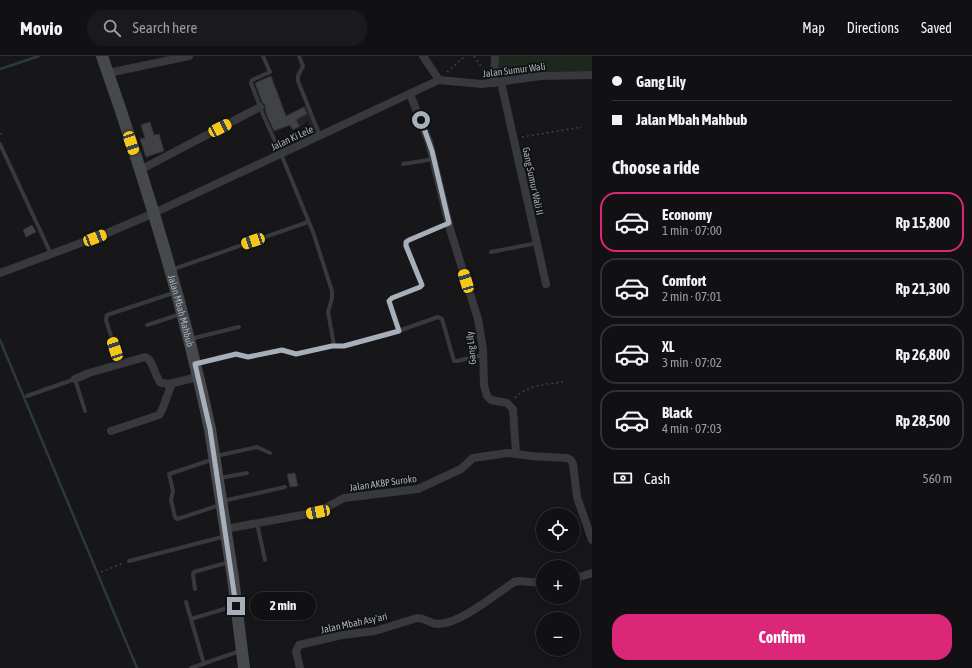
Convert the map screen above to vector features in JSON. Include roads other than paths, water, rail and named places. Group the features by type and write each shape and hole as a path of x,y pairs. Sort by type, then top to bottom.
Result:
{"street":[{"name":"Jalan Mbah Mahbub","path":"102,56 154,213 195,364 210,429 226,532 244,668"},
{"path":"108,73 189,56"},
{"path":"423,56 438,80"},
{"name":"Gang Sumur Wali II","path":"495,56 498,82 514,138 546,284"},
{"name":"Jalan Sumur Wali","path":"438,80 482,84 545,76 592,76"},
{"name":"Jalan Ki Lele","path":"0,273 154,213 438,80"},
{"name":"Gang Lily","path":"410,94 428,138 449,223 478,319 483,344 483,379 487,396 493,401 509,404 513,409 516,454"},
{"path":"140,170 260,107"},
{"path":"74,379 89,373 147,357 159,381 163,384 198,377"},
{"path":"110,431 160,414 172,383"},
{"name":"Jalan AKBP Suroko","path":"226,532 257,523 320,511 344,498 418,489 461,469 473,458 508,453 516,454"},
{"path":"516,454 567,458 571,460 573,464 577,497 592,540"},
{"path":"580,577 592,573"},
{"name":"Jalan Mbah Asy'ari","path":"300,668 296,650 301,645 342,636 375,631 417,618 436,624 443,623 474,610 514,582 536,582"}],"lane":[{"path":"263,56 270,72 251,81 260,107 316,239 332,291 332,298 328,312 334,346"},
{"path":"299,56 303,66 297,77 298,81 320,136"},
{"path":"0,144 51,254"},
{"path":"403,164 434,159"},
{"path":"170,270 308,222"},
{"path":"399,331 389,301 392,298 422,285 406,246 406,242 449,223"},
{"path":"491,252 537,243"},
{"path":"120,364 106,320 107,315 176,292"},
{"path":"147,325 182,314"},
{"path":"195,364 236,354 248,357 282,350 296,354 334,346 344,346 399,331 439,317 442,319 454,361 484,355"},
{"path":"189,340 239,328"},
{"path":"27,396 74,379 85,411"},
{"path":"270,453 257,447 214,458 170,473 168,476 173,492 171,501 176,518 179,519 221,503 285,487"},
{"path":"218,479 247,473"},
{"path":"257,523 264,560"},
{"path":"129,561 226,532"},
{"path":"195,589 193,575 195,571 230,561"},
{"path":"186,602 204,664"},
{"path":"191,619 236,606"},
{"path":"192,668 242,651"}],"waterway":[{"path":"0,69 39,56"},
{"path":"0,340 137,668"}]}
